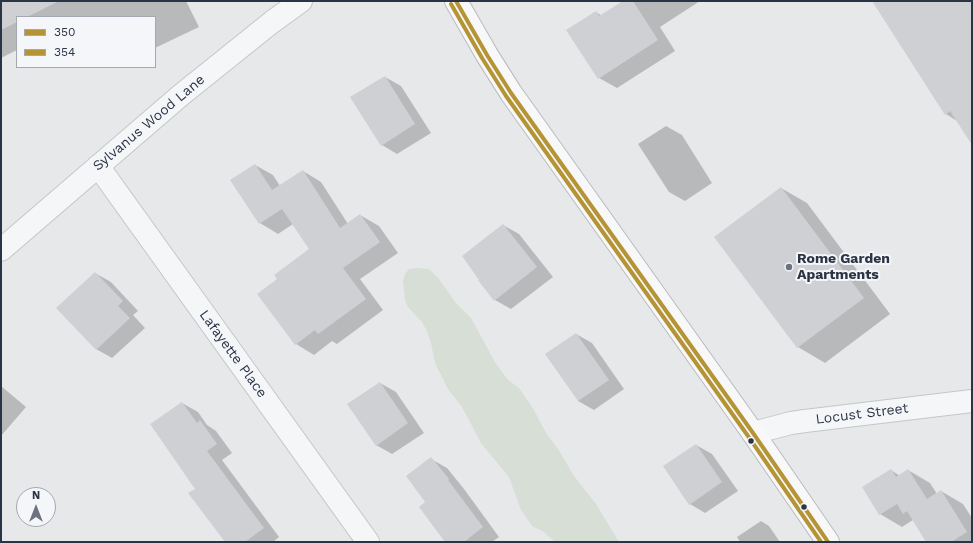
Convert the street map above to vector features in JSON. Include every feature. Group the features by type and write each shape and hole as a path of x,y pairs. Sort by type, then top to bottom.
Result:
{"highway":[{"path":"456,1 511,93 753,433 828,542"}],"street":[{"name":"Sylvanus Wood Lane","path":"1,250 181,95 272,22 301,1"},
{"name":"Lafayette Place","path":"98,166 368,542"},
{"name":"Locust Street","path":"753,433 805,421 972,401"}],"shaded area":[{"path":"409,269 429,269 438,278 456,303 471,318 496,364 508,380 519,388 534,410 546,433 558,449 574,476 596,504 619,542 555,542 544,532 532,526 521,510 509,477 481,443 462,407 448,389 435,363 431,343 426,329 422,322 408,307 405,300 403,281 405,274"}],"building":[{"path":"1,1 59,1 29,16 16,16 16,22 1,30"},
{"path":"623,1 633,1 658,40 598,79 566,30 596,11 599,16"},
{"path":"872,1 972,1 972,145 950,111 945,115"},
{"path":"385,76 415,124 381,146 350,97"},
{"path":"255,164 272,190 303,170 340,228 360,214 380,242 343,268 366,299 318,334 315,330 295,345 257,294 277,279 274,275 309,249 282,209 259,224 230,180"},
{"name":"Rome Garden Apartments","path":"781,187 864,298 797,348 714,237"},
{"path":"503,224 537,267 494,301 462,256"},
{"path":"95,272 123,301 118,306 130,318 96,350 56,308"},
{"path":"576,333 609,380 578,401 545,354"},
{"path":"380,382 408,423 376,446 347,404"},
{"path":"182,402 197,423 200,420 217,444 207,451 264,528 245,542 225,542 188,493 195,489 150,424"},
{"path":"696,444 722,482 689,505 663,466"},
{"path":"431,457 449,479 448,480 483,527 464,542 445,542 419,507 425,502 406,476"},
{"path":"891,469 896,477 908,469 927,499 941,490 967,532 951,542 926,542 907,511 903,514 897,504 879,515 862,487"}],"transit line":[{"name":"350","path":"456,1 511,93 753,433 828,542"},
{"name":"354","path":"451,4 506,96 748,436 821,542"}],"place":[{"name":"Rome Garden Apartments","path":"789,267"}]}
